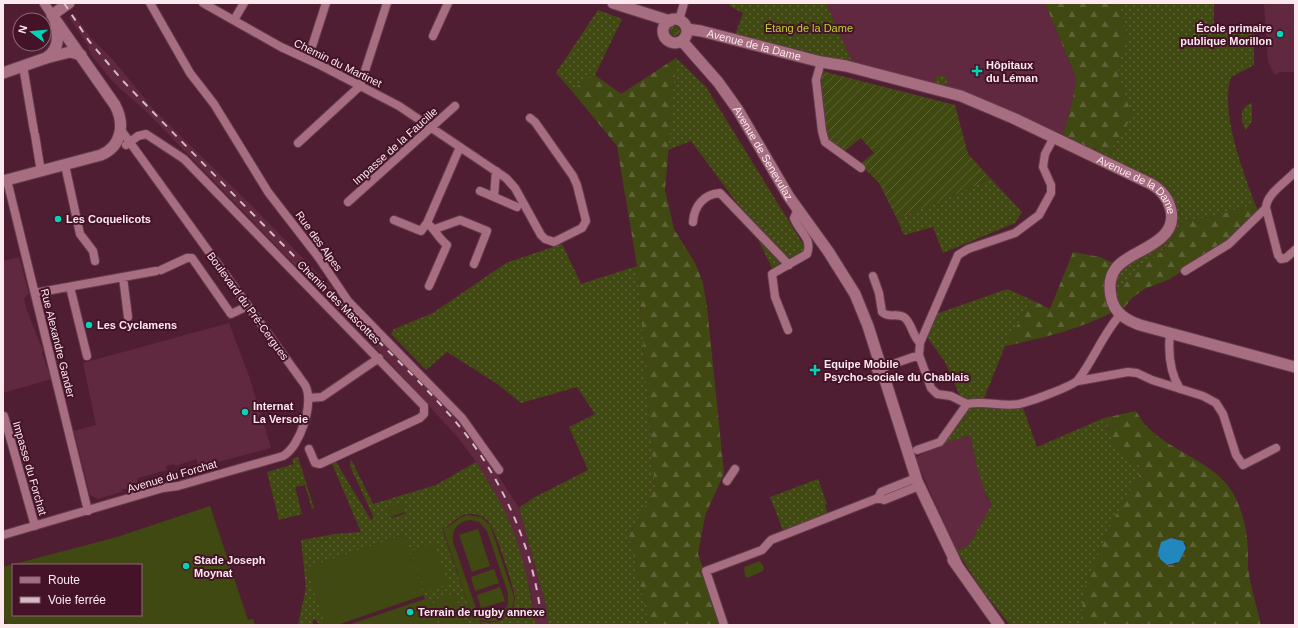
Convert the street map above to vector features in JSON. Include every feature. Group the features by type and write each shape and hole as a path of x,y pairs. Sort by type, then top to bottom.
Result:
{"main road":[{"path":"53,18 69,3"},
{"path":"65,31 63,17 73,3"},
{"path":"612,3 675,21 685,24 687,29 686,36 682,41 677,43 671,42 666,38 664,31 666,24 675,21"},
{"path":"612,3 664,31"},
{"path":"5,181 105,154 124,143 119,115 115,105 65,31 53,18"},
{"path":"46,58 53,51 58,42 53,18"},
{"name":"Avenue de la Dame","path":"687,29 701,30 821,62 845,72 959,102 984,106 1054,137 1155,186 1164,194 1170,205 1171,220 1165,234 1156,242 1122,261 1113,274 1110,287 1111,298 1120,315"},
{"name":"Avenue de Senevulaz","path":"682,41 718,82 738,110 798,209 839,269 879,369 927,518 957,565 999,625"},
{"path":"3,72 70,52 81,56"},
{"path":"1120,315 1137,324 1295,367"}],"street":[{"path":"44,3 53,18"},
{"name":"Rue des Alpes","path":"150,3 190,73 214,104 268,192 318,258 348,301 462,418 499,470"},
{"name":"Chemin du Martinet","path":"203,3 281,47 308,59 398,106 496,171 511,182 545,239 554,242 585,225 579,190 573,176 535,122 530,118"},
{"path":"234,20 244,3"},
{"path":"308,59 326,3"},
{"path":"298,144 360,86 387,3"},
{"path":"433,36 448,3"},
{"path":"675,21 684,3"},
{"path":"821,62 816,80 822,131 825,142 861,168"},
{"path":"23,66 41,172"},
{"name":"Impasse de la Faucille","path":"348,202 432,129 455,106"},
{"name":"Chemin des Mascottes","path":"124,143 140,135 148,135 184,159 423,404 425,411 422,416 320,464 315,463 309,449"},
{"path":"1054,137 1043,159 1043,167 1052,189 1044,209 1039,215 1015,233 968,249 958,255 920,343 919,355 930,388 941,396 951,396 967,404 1019,404 1078,381 1128,372 1136,372 1152,380 1210,399 1221,407 1233,448 1243,465 1276,448"},
{"name":"Boulevard du Pré-Cergues","path":"124,143 134,150 305,384 310,398"},
{"path":"394,220 421,231 427,223 460,147"},
{"path":"65,165 80,234 93,251 95,261"},
{"path":"494,197 496,171"},
{"path":"1295,172 1266,203 1278,255 1281,260 1286,258 1295,250"},
{"name":"Rue Alexandre Gander","path":"5,181 35,293 88,511"},
{"path":"480,191 517,207"},
{"path":"693,222 697,206 703,198 712,194 720,193 789,265"},
{"path":"1185,271 1221,250 1238,238 1259,213 1266,208"},
{"path":"788,330 775,297 772,274 806,256 809,248 808,239 794,220 794,215 798,209"},
{"path":"434,229 460,220 487,231 474,264"},
{"path":"427,223 434,229 439,239 447,245 429,286"},
{"path":"35,293 158,270 187,258 192,258 231,314 248,306"},
{"path":"873,276 879,293 882,312 886,316 896,315 904,317 909,324 913,336 920,343"},
{"path":"123,277 128,317"},
{"path":"70,287 87,356"},
{"path":"1078,381 1096,350 1120,315"},
{"path":"1170,333 1170,358 1175,382 1180,389"},
{"path":"879,369 919,355"},
{"path":"310,398 322,397 379,358"},
{"name":"Avenue du Forchat","path":"3,534 88,511 147,492 178,486 286,454 296,443 310,398"},
{"path":"917,450 940,442 967,404"},
{"name":"Impasse du Forchat","path":"4,416 35,526"},
{"path":"727,481 735,469"},
{"path":"724,625 706,571 762,550 771,540 878,498 881,492 915,483"}],"shaded area":[{"name":"Hôpitaux du Léman","path":"826,3 1045,3 1076,78 1073,98 1063,135 982,100 853,64"},
{"name":"École primaire publique Morillon","path":"1264,3 1295,3 1295,72 1280,72 1275,75 1268,62"},
{"path":"74,14 90,37 114,61 154,110 252,206 449,408 480,447 519,508 546,605 548,625 536,625 530,590 509,521 494,491 460,440 391,364 148,113 114,83 91,55 87,44 69,17"},
{"path":"19,257 29,294 24,298 26,308 43,351 42,353 51,379 3,393 3,261"},
{"path":"229,323 249,376 271,448 199,467 196,459 175,466 174,464 166,466 167,470 138,478 136,486 132,489 123,489 121,492 98,499 90,495 74,431 96,425 83,363"},
{"path":"970,435 982,484 987,498 992,504 969,545 957,551 915,458 938,445"}],"green space":[{"name":"Étang de la Dame","path":"730,3 826,3 853,64 735,35 743,13 730,6"},
{"path":"1045,3 1118,3 1127,35 1117,72 1132,116 1110,152 1095,148 1093,152 1063,135 1073,98 1076,78"},
{"path":"1118,3 1214,3 1214,31 1254,26 1254,65 1231,77 1228,90 1228,99 1234,140 1255,204 1215,216 1181,222 1169,244 1126,283 1117,289 1123,309 1118,306 1114,284 1119,270 1160,244 1175,208 1171,194 1162,185 1093,152 1132,116 1117,72 1127,35"},
{"path":"598,10 622,19 595,75 571,90 556,73"},
{"path":"673,26 677,26 679,27 679,35 673,36 670,33 670,29"},
{"path":"676,58 706,87 806,249 773,270 746,215 691,141 668,150"},
{"path":"676,58 665,190 674,229 695,263 703,283 707,307 724,473 705,516 698,554 723,625 649,625 629,535 655,489 637,266 617,146 571,90 595,75 621,94"},
{"path":"822,71 955,105 968,154 991,179 897,219 879,183 860,164 874,153 861,138 843,152 831,144 826,135 820,78"},
{"path":"941,75 945,77 947,81 945,85 941,87 937,85 935,81 937,77"},
{"path":"1252,103 1252,121 1246,130 1242,114 1245,107"},
{"path":"991,179 1022,212 1015,223 943,253 933,227 904,235 897,219"},
{"path":"1255,204 1258,210 1217,249 1168,280 1144,289 1132,298 1123,309 1117,289 1164,250 1174,238 1181,222 1215,216"},
{"path":"562,244 581,284 637,266 655,489 629,535 649,625 548,625 546,605 519,508 533,498 588,470 569,427 595,414 577,387 521,403 496,383 447,352 426,370 391,334 394,329 433,313 506,263"},
{"path":"1073,252 1100,257 1115,264 1113,312 1086,324 1060,333 1005,346 1032,300 1050,309"},
{"path":"1007,289 1032,300 1005,346 983,401 961,398 945,362 927,337 936,314"},
{"path":"970,407 1023,408 1037,447 1104,418 1107,428 1129,462 1143,466 1138,479 1126,496 1082,609 1085,625 1010,625 982,590 957,551 969,545 992,504 981,481 970,435 945,443"},
{"path":"1136,411 1144,423 1153,432 1164,441 1213,471 1230,489 1236,499 1244,520 1250,578 1261,625 1085,625 1082,609 1085,587 1107,532 1126,496 1138,479 1143,466 1129,462 1117,452 1104,418","holes":["1171,538 1179,539 1186,544 1185,551 1177,564 1167,565 1160,559 1158,553 1161,542"]},
{"path":"298,457 314,508 312,509 305,485 295,487 302,514 279,520 267,472 294,464 292,459"},
{"path":"351,459 373,504 436,485 476,462 498,498 514,534 526,572 536,625 482,625 480,621 499,621 509,615 514,604 515,597 511,580 491,526 484,518 476,514 471,514 461,516 442,529 475,625 465,625 455,593 434,600 442,625 438,625 429,598 425,599 404,535 306,568 325,623 320,625 315,619 312,622 314,625 298,625 306,588 301,540 335,534 361,532 331,461 336,462 371,520 374,518 350,466","holes":["402,503 405,514 391,518 388,508"]},
{"path":"818,479 827,504 825,505 828,514 783,530 770,497"},
{"path":"402,503 405,512 391,517 388,508"},
{"name":"Stade Joseph Moynat","path":"210,506 248,620 253,619 255,625 6,625 3,616 3,567 12,565 12,616 142,616 142,564 14,564 117,537"},
{"path":"468,515 481,517 490,525 514,597 511,610 508,615 492,621 479,619 481,625 475,625 443,529","holes":["471,520 479,522 487,531 508,593 508,605 500,614 493,617 485,616 476,608 453,542 454,530 459,524"]},
{"path":"478,529 490,566 472,572 459,535"},
{"path":"404,535 424,595 337,625 325,625 306,568"},
{"path":"434,543 448,584 425,592 411,551"},
{"path":"760,561 764,568 763,571 747,578 745,576 744,567"},
{"path":"494,569 499,583 475,591 471,577"},
{"path":"500,587 505,601 481,608 477,595"},
{"path":"455,593 465,625 442,625 434,600"},
{"name":"Terrain de rugby annexe","path":"429,598 438,625 348,625 425,599"}],"water":[{"path":"1171,538 1183,541 1186,548 1179,562 1167,565 1160,559 1158,553 1161,542"}],"railway":[{"path":"64,3 89,41 123,81 337,300 397,359 455,421 472,443 502,491 514,517 532,570 542,625"}],"place":[{"name":"École primaire publique Morillon","path":"1280,34"},
{"name":"Hôpitaux du Léman","path":"977,71"},
{"name":"Les Coquelicots","path":"58,219"},
{"name":"Les Cyclamens","path":"89,325"},
{"name":"Equipe Mobile Psycho-sociale du Chablais","path":"815,370"},
{"name":"Internat La Versoie","path":"245,412"},
{"name":"Stade Joseph Moynat","path":"186,566"},
{"name":"Terrain de rugby annexe","path":"410,612"}]}
